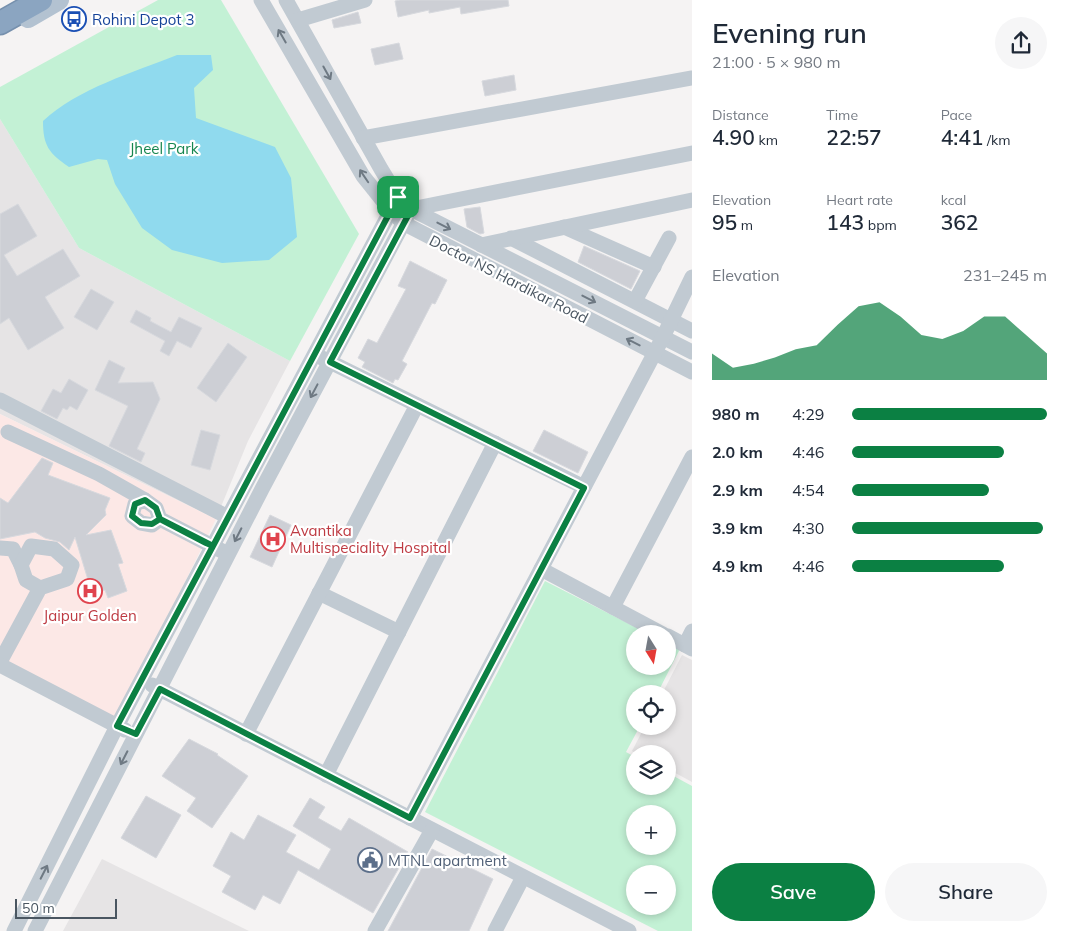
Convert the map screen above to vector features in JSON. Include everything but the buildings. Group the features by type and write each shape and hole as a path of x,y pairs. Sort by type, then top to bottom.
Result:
{"highway":[{"path":"0,24 41,0"}],"main road":[{"path":"0,34 59,0"}],"street":[{"name":"Doctor NS Hardikar Road","path":"262,0 363,176 390,212 403,223 692,372"},
{"name":"Doctor NS Hardikar Road","path":"286,0 398,197 411,210 692,352"},
{"path":"298,20 365,0"},
{"path":"363,138 692,78"},
{"path":"35,931 229,554 411,210 692,153"},
{"path":"14,931 117,726 144,680 228,517 398,197"},
{"path":"481,245 692,200"},
{"path":"564,227 654,267"},
{"path":"511,238 692,331"},
{"path":"635,301 669,238"},
{"path":"410,818 655,353 692,277"},
{"path":"314,354 584,488"},
{"path":"0,400 228,517"},
{"path":"246,734 417,405"},
{"path":"8,432 99,474 156,508 160,519 229,554"},
{"path":"326,775 495,443"},
{"path":"613,607 692,457"},
{"path":"145,500 135,504 132,516 141,523 152,524 160,519"},
{"path":"21,565 31,546 54,549 72,565 67,579 40,588 0,664 117,726 136,734"},
{"path":"0,548 13,549 26,580 40,588"},
{"path":"541,569 646,625"},
{"path":"319,593 398,632"},
{"path":"676,640 688,647 692,631"},
{"path":"144,680 629,931"},
{"path":"375,931 432,830"},
{"path":"495,931 523,877"}],"shaded area":[{"path":"0,119 79,248 290,361 248,441 216,519 0,414"},
{"name":"Jaipur Golden","path":"0,414 216,519 117,720 0,663"},
{"path":"682,655 692,660 692,782 676,773 676,745 635,745 640,735 676,735 676,685 667,685 672,675 676,675 676,667"},
{"path":"102,859 249,931 63,931"}],"green space":[{"name":"Jheel Park","path":"158,0 221,0 359,234 290,361 79,248 0,119 0,87"},
{"path":"545,581 631,625 626,625 626,675 667,675 662,685 626,685 626,735 635,735 630,745 626,745 626,795 676,795 676,777 692,786 692,931 658,931 627,915 676,915 676,865 626,865 626,915 425,812"},
{"path":"676,647 680,649 676,657"}],"water":[{"path":"177,55 211,55 213,70 194,88 196,118 275,147 291,178 297,237 269,260 222,263 172,250 142,228 115,184 107,160 98,159 69,167 48,148 44,137 43,121 57,110 107,82"}],"place":[{"name":"Rohini Depot 3","path":"74,19"},
{"name":"Avantika Multispeciality Hospital","path":"273,539"},
{"name":"Jaipur Golden","path":"90,591"},
{"name":"MTNL apartment","path":"370,860"}],"route":[{"path":"398,197 248,476 213,546 160,519 156,508 145,500 135,504 132,516 141,523 152,524 160,519 206,543 213,546 144,680 117,726 136,734 160,689 410,818 584,488 330,362 411,210 398,197"}]}
